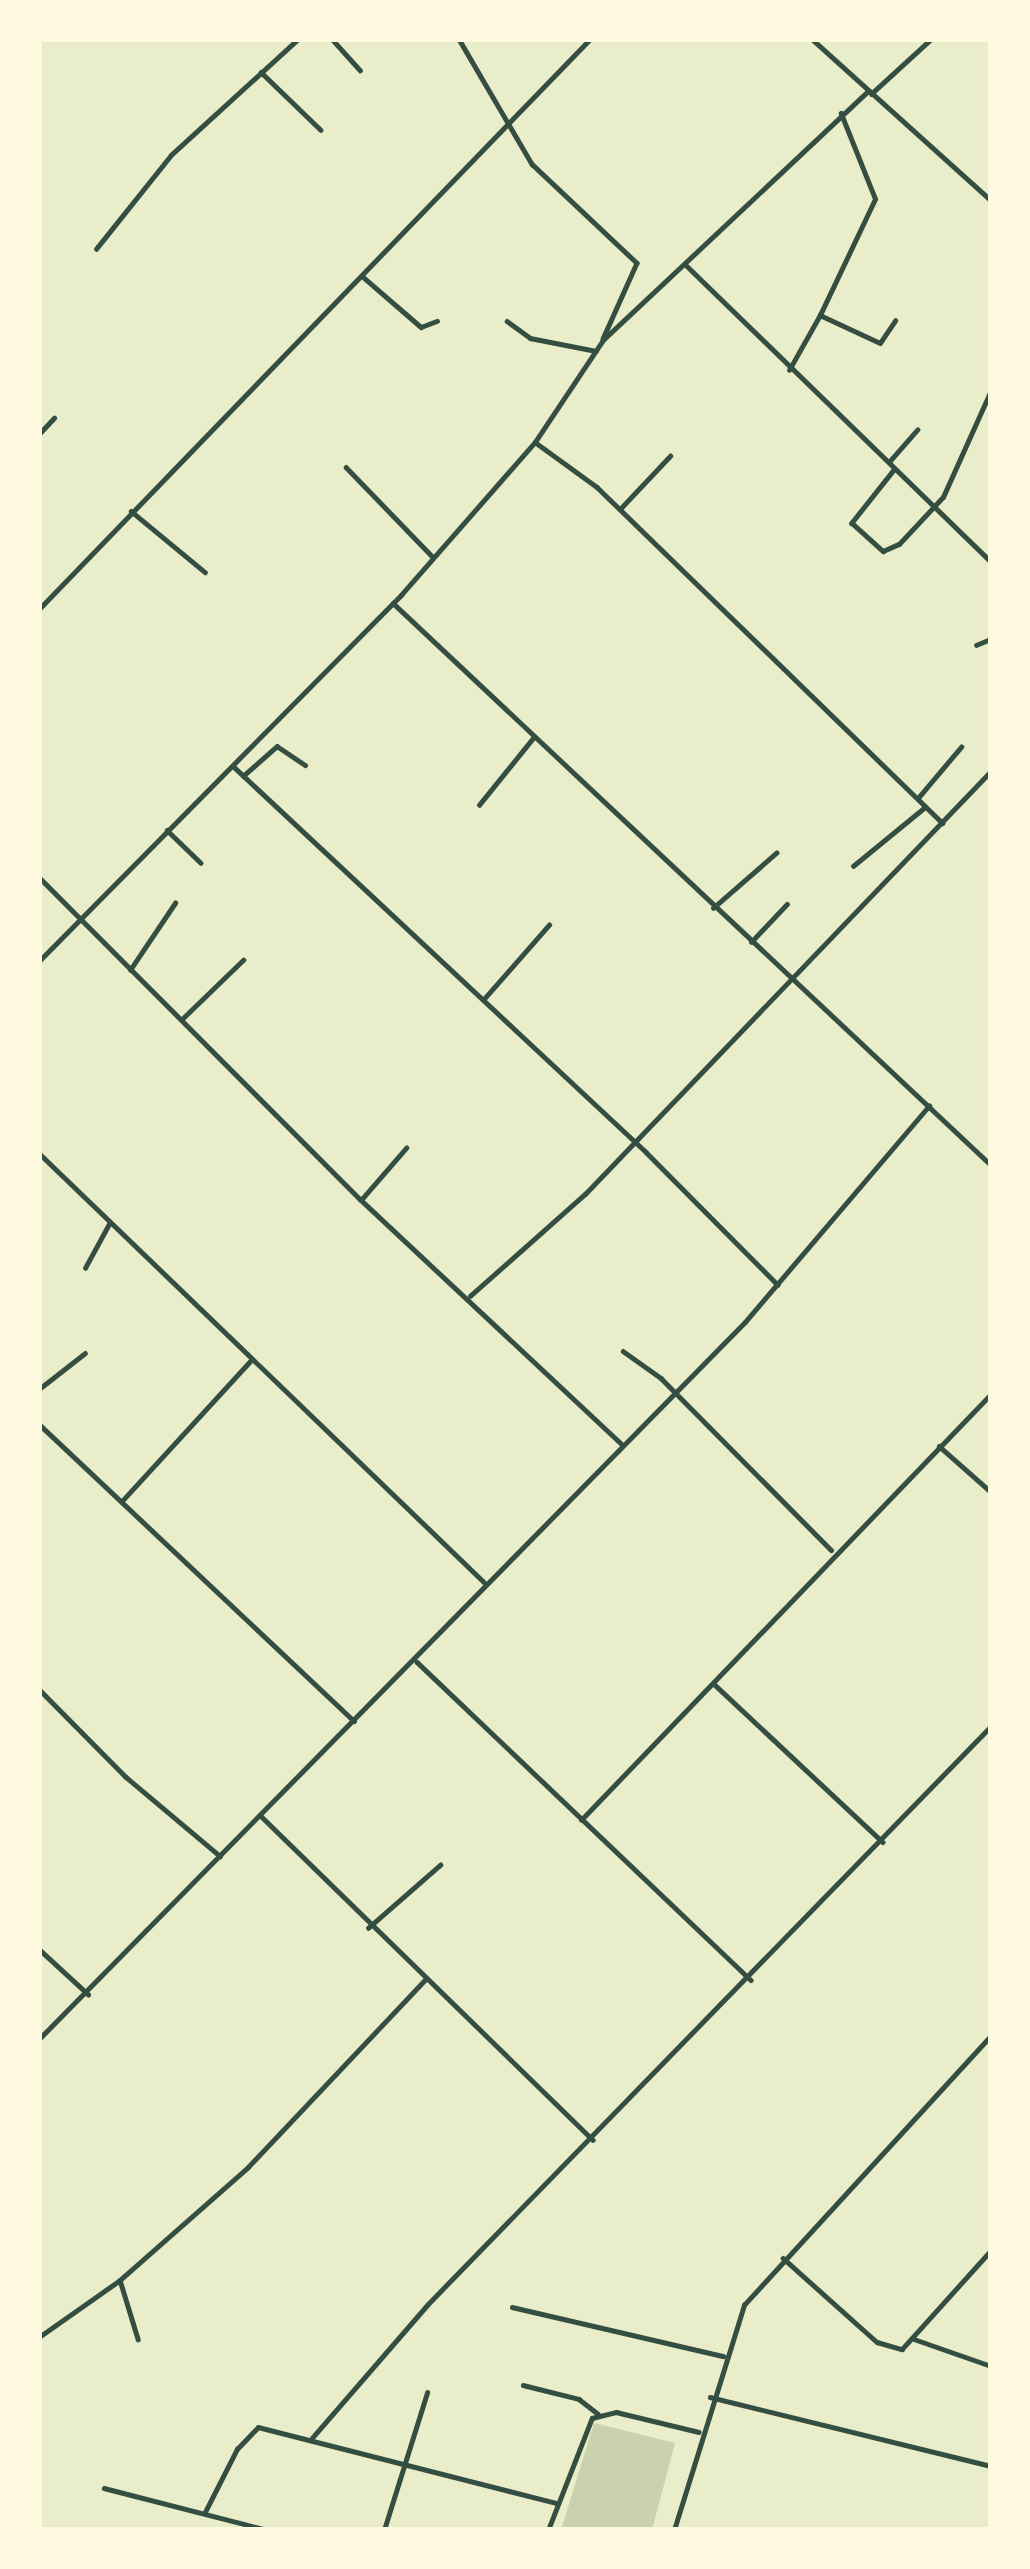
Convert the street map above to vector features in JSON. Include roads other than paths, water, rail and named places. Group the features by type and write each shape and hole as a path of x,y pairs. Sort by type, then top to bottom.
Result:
{"street":[{"path":"96,249 171,155 298,39"},
{"path":"332,39 360,70"},
{"path":"39,961 393,603 535,442 603,340 637,263 532,164 459,39"},
{"path":"39,609 130,510 512,126 590,39"},
{"path":"812,39 991,200"},
{"path":"603,340 687,266 841,114 931,39"},
{"path":"261,72 321,130"},
{"path":"789,371 874,199 841,114"},
{"path":"687,266 789,371 991,562"},
{"path":"362,276 421,327 436,321"},
{"path":"820,315 880,343 895,321"},
{"path":"507,321 530,338 596,351"},
{"path":"917,430 853,520 861,535 890,550 934,508 970,446 991,390"},
{"path":"39,434 54,418"},
{"path":"535,442 620,509 942,823"},
{"path":"620,509 670,456"},
{"path":"346,467 432,556"},
{"path":"130,510 205,572"},
{"path":"393,603 991,1165"},
{"path":"976,645 991,639"},
{"path":"478,805 533,738"},
{"path":"243,776 280,745 305,765"},
{"path":"917,800 961,747"},
{"path":"233,766 634,1140 778,1286"},
{"path":"470,1296 634,1140 702,1064 796,978 991,771"},
{"path":"853,866 925,808"},
{"path":"167,830 201,863"},
{"path":"713,908 776,853"},
{"path":"39,877 361,1200 470,1296 622,1444"},
{"path":"130,970 175,903"},
{"path":"751,942 788,904"},
{"path":"483,1000 549,925"},
{"path":"182,1019 243,960"},
{"path":"39,2039 417,1662 485,1583 675,1394 778,1286 929,1106"},
{"path":"361,1200 406,1148"},
{"path":"39,1153 485,1583"},
{"path":"85,1268 109,1224"},
{"path":"623,1351 675,1394 832,1551"},
{"path":"39,1388 85,1353"},
{"path":"122,1501 251,1360"},
{"path":"581,1820 714,1684 832,1551 991,1394"},
{"path":"39,1424 354,1721"},
{"path":"939,1446 991,1492"},
{"path":"417,1662 751,1980"},
{"path":"714,1684 884,1842"},
{"path":"39,1689 126,1778 221,1856"},
{"path":"312,2438 428,2304 751,1980 991,1726"},
{"path":"260,1815 368,1928 593,2140"},
{"path":"368,1928 440,1865"},
{"path":"39,1949 88,1994"},
{"path":"39,2337 120,2281 248,2168 425,1980"},
{"path":"674,2530 699,2432 744,2306 991,2035"},
{"path":"783,2258 877,2342 902,2349 991,2250"},
{"path":"120,2281 138,2339"},
{"path":"512,2307 723,2356"},
{"path":"914,2339 991,2366"},
{"path":"523,2385 579,2399 598,2414 699,2432"},
{"path":"384,2530 428,2393"},
{"path":"710,2397 991,2466"},
{"path":"548,2530 598,2414"},
{"path":"205,2512 236,2449 258,2427 556,2503"},
{"path":"104,2488 267,2530"},
{"path":"230,2530 233,2520"}]}
